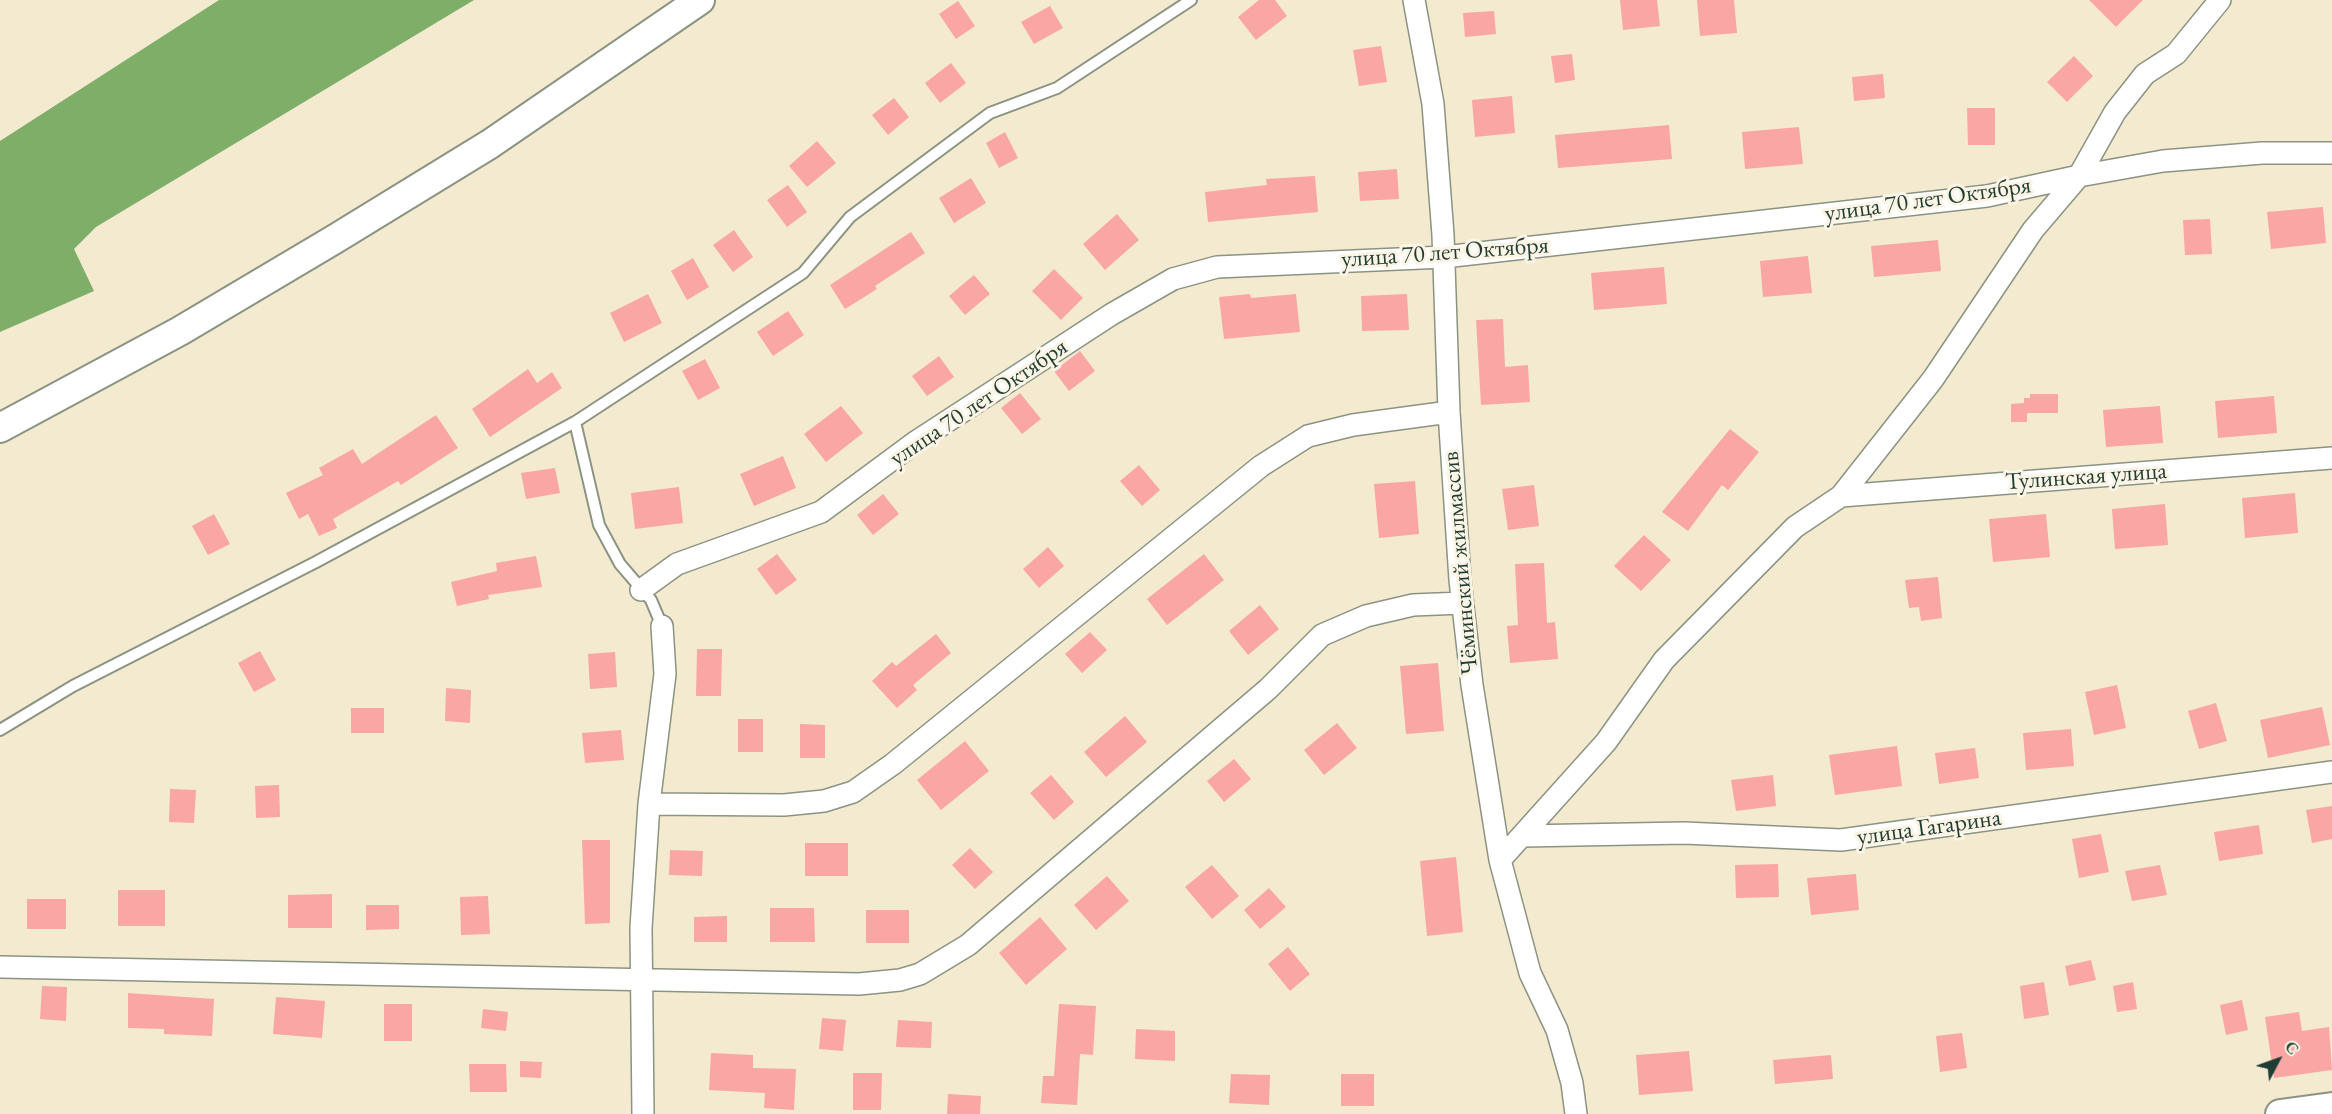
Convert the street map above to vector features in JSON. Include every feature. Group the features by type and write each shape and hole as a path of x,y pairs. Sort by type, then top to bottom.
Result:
{"main road":[{"path":"0,428 180,331 345,233 489,144 699,0"},
{"path":"2280,1114 2332,1107"}],"street":[{"name":"Чёминский жилмассив","path":"1414,0 1433,104 1444,257 1449,412 1462,603 1500,860 1530,973 1557,1030 1572,1083 1576,1114"},
{"path":"1500,860 1605,742 1664,660 1795,527 1841,496 1933,379 2033,231 2079,176 2115,112 2145,74 2176,54 2220,0"},
{"name":"улица 70 лет Октября","path":"641,590 677,564 821,512 917,441 1112,314 1173,279 1217,267 1444,257 1987,196 2163,161 2262,153 2332,153"},
{"path":"649,804 784,805 824,801 853,792 893,764 1261,466 1308,436 1353,425 1449,412"},
{"name":"Тулинская улица","path":"1841,496 2332,458"},
{"path":"0,967 859,984 900,980 920,974 968,945 1268,688 1323,635 1366,616 1413,605 1462,603"},
{"path":"643,1114 641,928 649,804 664,674 662,626"},
{"name":"улица Гагарина","path":"1523,836 1684,833 1842,840 2332,772"}],"lane":[{"path":"0,730 73,686 316,562 575,422 803,273 850,217 990,113 1057,88 1191,0"},
{"path":"575,422 599,525 620,564 651,600 662,626"}],"green space":[{"path":"219,0 474,0 96,227 74,249 94,291 0,332 0,141"}],"building":[{"path":"1259,0 1275,0 1287,16 1256,40 1238,17"},
{"path":"1620,0 1657,0 1660,26 1623,30"},
{"path":"1697,0 1734,0 1737,33 1700,36"},
{"path":"2089,0 2143,0 2116,27"},
{"path":"958,1 975,26 956,39 939,14"},
{"path":"1050,6 1063,28 1034,44 1021,22"},
{"path":"1494,11 1496,34 1465,37 1463,13"},
{"path":"1381,46 1387,82 1359,86 1353,50"},
{"path":"1572,54 1575,80 1555,83 1551,56"},
{"path":"2074,56 2093,76 2067,102 2047,82"},
{"path":"951,63 966,83 940,103 925,83"},
{"path":"1883,74 1885,98 1854,101 1852,77"},
{"path":"1512,96 1515,133 1475,137 1472,100"},
{"path":"894,98 909,117 888,135 872,115"},
{"path":"1967,108 1995,108 1995,145 1968,145"},
{"path":"1669,125 1672,159 1558,168 1555,135"},
{"path":"1799,127 1803,164 1745,169 1742,132"},
{"path":"1005,132 1018,158 999,168 986,143"},
{"path":"817,141 836,163 807,187 789,166"},
{"path":"1397,169 1399,199 1360,201 1358,172"},
{"path":"1315,176 1318,212 1208,222 1205,192 1267,185 1266,179"},
{"path":"971,178 986,203 954,223 939,198"},
{"path":"788,185 807,212 787,227 767,200"},
{"path":"2323,207 2326,243 2271,249 2267,212"},
{"path":"1117,214 1139,240 1105,270 1083,244"},
{"path":"2210,219 2212,254 2185,255 2183,220"},
{"path":"734,230 753,257 733,272 713,245"},
{"path":"911,232 925,253 875,286 877,289 845,309 830,285"},
{"path":"1938,240 1941,271 1874,277 1871,246"},
{"path":"1808,256 1812,293 1763,297 1760,261"},
{"path":"693,258 709,287 687,300 671,271"},
{"path":"1664,267 1667,304 1594,310 1591,273"},
{"path":"1054,269 1083,298 1061,320 1032,291"},
{"path":"974,275 990,294 965,315 949,296"},
{"path":"648,294 662,323 624,342 610,313"},
{"path":"1250,294 1251,298 1296,294 1300,332 1224,339 1219,297"},
{"path":"1407,294 1409,330 1362,331 1361,296"},
{"path":"788,311 804,335 773,356 757,332"},
{"path":"1503,319 1505,367 1528,365 1530,402 1481,405 1476,320"},
{"path":"1080,351 1095,371 1069,391 1054,371"},
{"path":"939,356 954,377 927,396 912,376"},
{"path":"705,359 720,388 698,400 682,371"},
{"path":"528,369 537,383 552,372 562,388 490,437 472,409"},
{"path":"1020,393 1041,419 1022,434 1001,408"},
{"path":"2030,394 2058,394 2058,413 2027,413 2027,422 2011,422 2011,404 2024,403 2024,398 2030,398"},
{"path":"2274,396 2277,433 2218,438 2215,401"},
{"path":"841,406 863,433 826,462 804,434"},
{"path":"2160,406 2163,443 2106,447 2103,410"},
{"path":"436,415 458,448 401,485 398,481 333,519 337,528 319,536 308,514 299,519 286,493 323,475 319,468 353,449 362,464"},
{"path":"1730,429 1759,452 1728,490 1722,485 1688,531 1662,512"},
{"path":"783,456 796,488 754,506 740,474"},
{"path":"1139,465 1160,490 1142,506 1120,481"},
{"path":"555,468 560,493 526,499 521,473"},
{"path":"1415,481 1419,534 1379,538 1374,484"},
{"path":"1534,485 1539,526 1508,530 1502,489"},
{"path":"679,487 683,523 635,529 631,493"},
{"path":"2295,493 2298,533 2245,538 2242,498"},
{"path":"883,494 899,514 873,535 857,515"},
{"path":"2165,504 2168,545 2115,549 2112,509"},
{"path":"214,514 230,544 208,555 192,526"},
{"path":"2046,514 2050,557 1993,562 1989,519"},
{"path":"1644,535 1671,560 1641,591 1614,566"},
{"path":"1048,547 1064,566 1039,588 1023,569"},
{"path":"777,554 797,580 776,595 757,569"},
{"path":"1204,554 1224,580 1167,625 1147,599"},
{"path":"536,556 542,587 488,595 489,599 457,606 451,582 497,571 496,563"},
{"path":"1544,563 1547,623 1555,622 1558,659 1510,663 1507,626 1518,625 1515,564"},
{"path":"1938,577 1942,618 1921,621 1919,607 1909,608 1905,580"},
{"path":"1260,605 1279,629 1248,655 1229,631"},
{"path":"1090,632 1107,650 1082,673 1065,654"},
{"path":"936,634 951,653 913,685 917,690 897,708 872,681 892,662 896,666"},
{"path":"697,649 722,649 721,696 696,696"},
{"path":"260,651 276,680 254,692 238,663"},
{"path":"615,652 617,687 590,689 588,654"},
{"path":"1438,663 1444,731 1406,734 1400,666"},
{"path":"2117,685 2126,728 2094,735 2085,692"},
{"path":"446,688 471,690 470,723 445,721"},
{"path":"2216,703 2227,741 2199,749 2188,711"},
{"path":"2322,707 2330,745 2268,758 2260,720"},
{"path":"351,708 384,708 384,733 351,733"},
{"path":"1125,716 1147,742 1106,777 1084,752"},
{"path":"738,719 763,719 763,752 738,752"},
{"path":"1337,723 1357,748 1324,775 1304,750"},
{"path":"800,724 825,725 825,758 800,758"},
{"path":"2071,729 2074,766 2026,770 2023,733"},
{"path":"621,730 624,760 585,763 582,733"},
{"path":"965,741 989,771 941,810 917,780"},
{"path":"1897,746 1902,786 1835,795 1829,755"},
{"path":"1975,748 1979,778 1939,784 1935,753"},
{"path":"1234,759 1251,779 1224,802 1207,781"},
{"path":"1051,775 1074,802 1054,820 1030,793"},
{"path":"1773,775 1776,806 1736,811 1731,780"},
{"path":"279,785 280,817 256,818 255,786"},
{"path":"170,789 196,790 194,823 169,822"},
{"path":"2332,806 2332,839 2312,843 2306,810"},
{"path":"2259,825 2263,854 2219,861 2214,832"},
{"path":"2101,834 2109,872 2079,878 2072,839"},
{"path":"582,840 610,840 610,923 585,924"},
{"path":"805,843 848,843 848,876 805,876"},
{"path":"970,848 993,872 975,889 952,865"},
{"path":"670,850 703,851 702,876 669,875"},
{"path":"1456,857 1463,932 1427,936 1420,861"},
{"path":"1778,864 1779,897 1736,898 1735,865"},
{"path":"1212,865 1239,896 1212,919 1185,887"},
{"path":"2160,865 2167,895 2132,901 2125,871"},
{"path":"1856,874 1859,910 1811,915 1807,878"},
{"path":"1107,876 1129,901 1096,930 1074,905"},
{"path":"1269,888 1286,907 1260,929 1244,910"},
{"path":"118,890 165,890 165,926 118,926"},
{"path":"332,894 332,928 288,928 288,895"},
{"path":"488,896 490,934 461,935 460,897"},
{"path":"27,899 66,899 66,929 27,929"},
{"path":"366,905 399,905 399,929 366,930"},
{"path":"770,908 814,908 815,942 770,942"},
{"path":"866,910 909,910 909,943 866,943"},
{"path":"727,916 727,942 694,942 694,917"},
{"path":"1040,917 1067,949 1026,985 999,953"},
{"path":"1288,947 1310,974 1290,991 1268,964"},
{"path":"2091,960 2096,980 2069,986 2065,966"},
{"path":"2044,982 2049,1015 2024,1019 2020,986"},
{"path":"2133,982 2137,1009 2117,1012 2113,986"},
{"path":"42,986 67,987 66,1021 40,1019"},
{"path":"128,993 214,999 212,1036 164,1034 164,1029 128,1028"},
{"path":"276,997 325,1001 322,1038 273,1034"},
{"path":"2242,1000 2248,1030 2226,1035 2220,1005"},
{"path":"384,1004 412,1004 412,1041 384,1041"},
{"path":"1059,1004 1096,1006 1093,1055 1080,1054 1077,1105 1041,1103 1043,1076 1054,1076"},
{"path":"483,1009 508,1012 506,1031 481,1028"},
{"path":"2299,1012 2302,1031 2329,1027 2332,1070 2274,1078 2265,1017"},
{"path":"822,1018 846,1020 843,1051 819,1049"},
{"path":"898,1020 932,1022 931,1048 896,1047"},
{"path":"1136,1029 1175,1031 1175,1061 1135,1059"},
{"path":"1962,1033 1967,1068 1940,1072 1936,1036"},
{"path":"1689,1051 1693,1091 1639,1095 1636,1055"},
{"path":"711,1053 753,1055 753,1068 796,1069 794,1110 764,1108 765,1093 709,1090"},
{"path":"1831,1055 1833,1079 1775,1084 1773,1060"},
{"path":"520,1061 542,1062 541,1078 520,1077"},
{"path":"469,1064 506,1064 507,1092 470,1092"},
{"path":"853,1073 882,1073 881,1110 853,1110"},
{"path":"1231,1074 1270,1075 1269,1105 1229,1103"},
{"path":"1341,1074 1374,1074 1374,1106 1341,1106"},
{"path":"948,1094 981,1096 980,1114 947,1114"}]}
